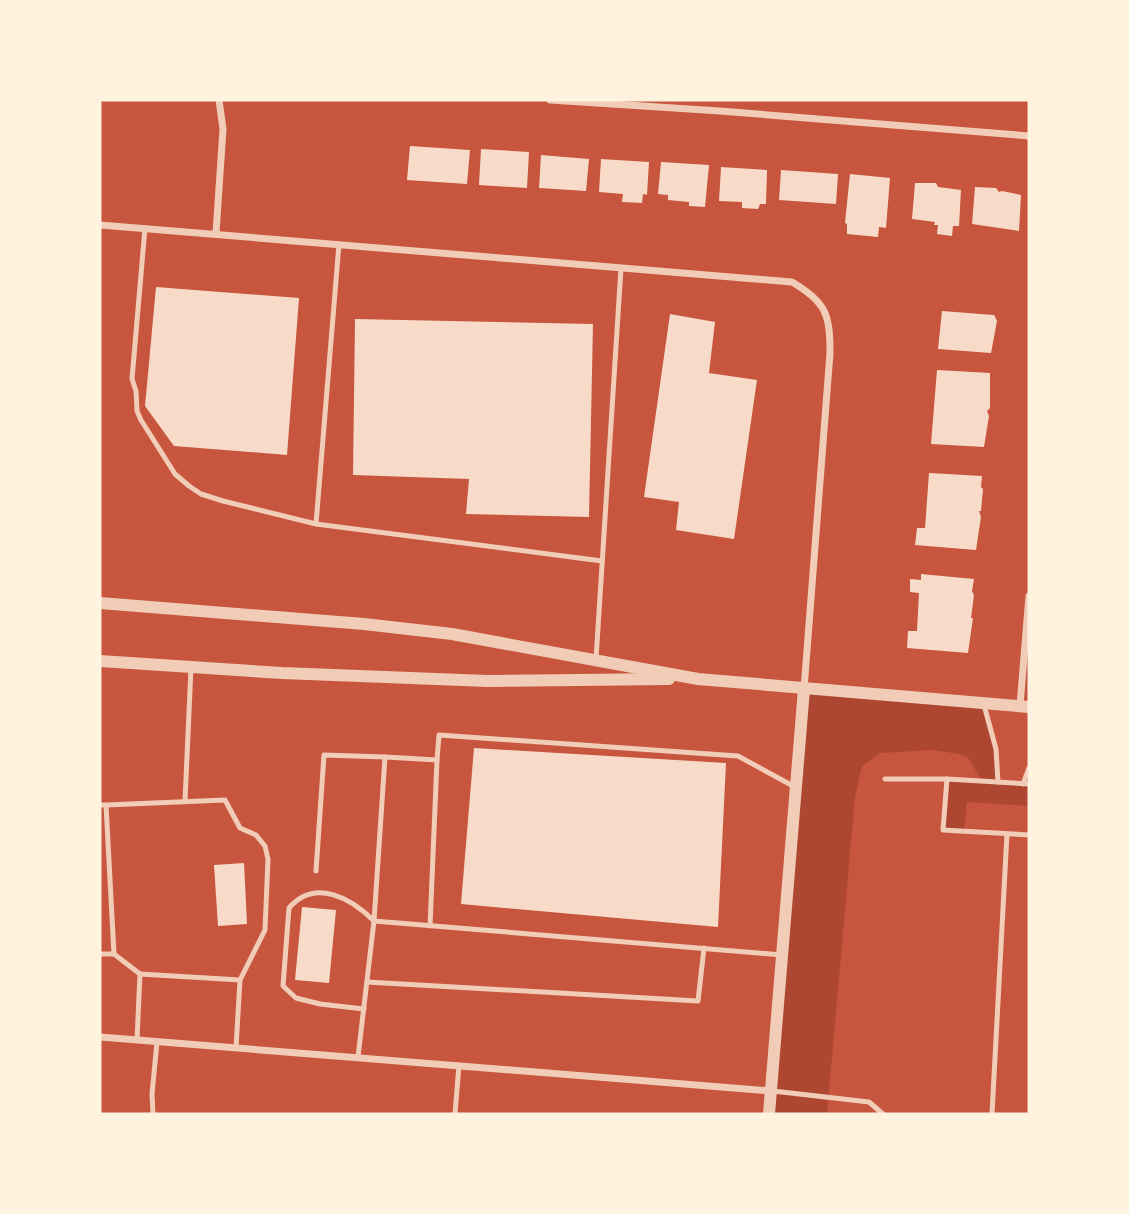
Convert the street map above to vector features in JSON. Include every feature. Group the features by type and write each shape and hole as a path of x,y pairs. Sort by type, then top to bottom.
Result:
{"street":[{"path":"216,233 223,130 219,100"},
{"path":"550,100 1029,136"},
{"path":"720,111 721,100"},
{"path":"100,225 792,282 812,293 824,309 830,331 830,353 769,1114"},
{"path":"100,604 364,624 441,633 698,679 1025,706 1029,596"},
{"path":"100,661 191,668 488,681 698,679"},
{"path":"100,1037 771,1091"}],"lane":[{"path":"145,228 132,379 137,411 152,440 175,474 201,494 316,524 602,561"},
{"path":"316,524 339,244"},
{"path":"595,660 621,268"},
{"path":"185,801 191,668"},
{"path":"983,702 996,749 998,782"},
{"path":"430,926 439,735 738,756 795,787"},
{"path":"316,871 324,755 437,760"},
{"path":"358,1057 374,921 385,757"},
{"path":"885,779 947,779 1026,784 1029,768"},
{"path":"947,779 943,830 1029,835"},
{"path":"114,954 103,805 225,800 240,828 256,835 265,846 268,859 265,930 240,980 236,1048"},
{"path":"992,1114 1007,834"},
{"path":"364,1009 296,998 283,986 289,908 297,899 313,891 335,895 361,908 374,921 782,955"},
{"path":"367,982 698,1002 704,948"},
{"path":"100,954 114,954 140,974 240,980"},
{"path":"137,1040 140,974"},
{"path":"153,1114 152,1094 157,1042"},
{"path":"455,1114 459,1066"},
{"path":"771,1091 869,1102 883,1114"}],"shaded area":[{"path":"804,689 983,702 996,749 998,782 1022,784 1029,768 1029,806 967,802 964,831 943,830 947,779 982,781 969,759 959,754 933,750 881,753 862,766 855,797 827,1114 769,1114"}],"building":[{"path":"410,146 470,150 467,184 407,180"},
{"path":"481,149 529,152 527,188 479,185"},
{"path":"541,155 589,159 586,191 539,188"},
{"path":"601,159 649,162 647,195 643,194 642,203 622,202 623,194 599,192"},
{"path":"661,162 709,165 705,207 689,206 689,202 668,200 668,195 658,194"},
{"path":"721,167 767,170 766,204 760,204 758,209 742,208 742,202 719,201"},
{"path":"781,170 838,174 836,204 779,200"},
{"path":"850,174 890,178 886,228 879,227 878,237 847,234 845,223"},
{"path":"915,183 936,183 938,187 961,190 959,226 953,226 952,236 937,234 938,225 934,225 935,222 912,219"},
{"path":"975,187 996,188 999,192 1021,195 1019,231 972,224"},
{"path":"156,287 299,298 287,455 174,446 145,406"},
{"path":"942,311 994,315 997,321 991,353 938,349"},
{"path":"670,314 715,322 709,373 757,380 734,539 676,530 679,502 644,497"},
{"path":"355,319 593,324 589,517 466,514 469,479 353,475"},
{"path":"937,370 990,373 990,408 987,411 989,416 984,447 931,444"},
{"path":"929,473 982,476 983,489 979,511 981,517 976,550 915,545 917,528 925,528"},
{"path":"921,574 974,579 973,618 968,653 907,648 908,631 917,631 919,593 910,592 910,579 921,580"},
{"path":"474,748 726,763 718,927 461,904"},
{"path":"244,863 247,924 218,926 214,865"},
{"path":"302,907 336,910 329,983 295,980"}]}
